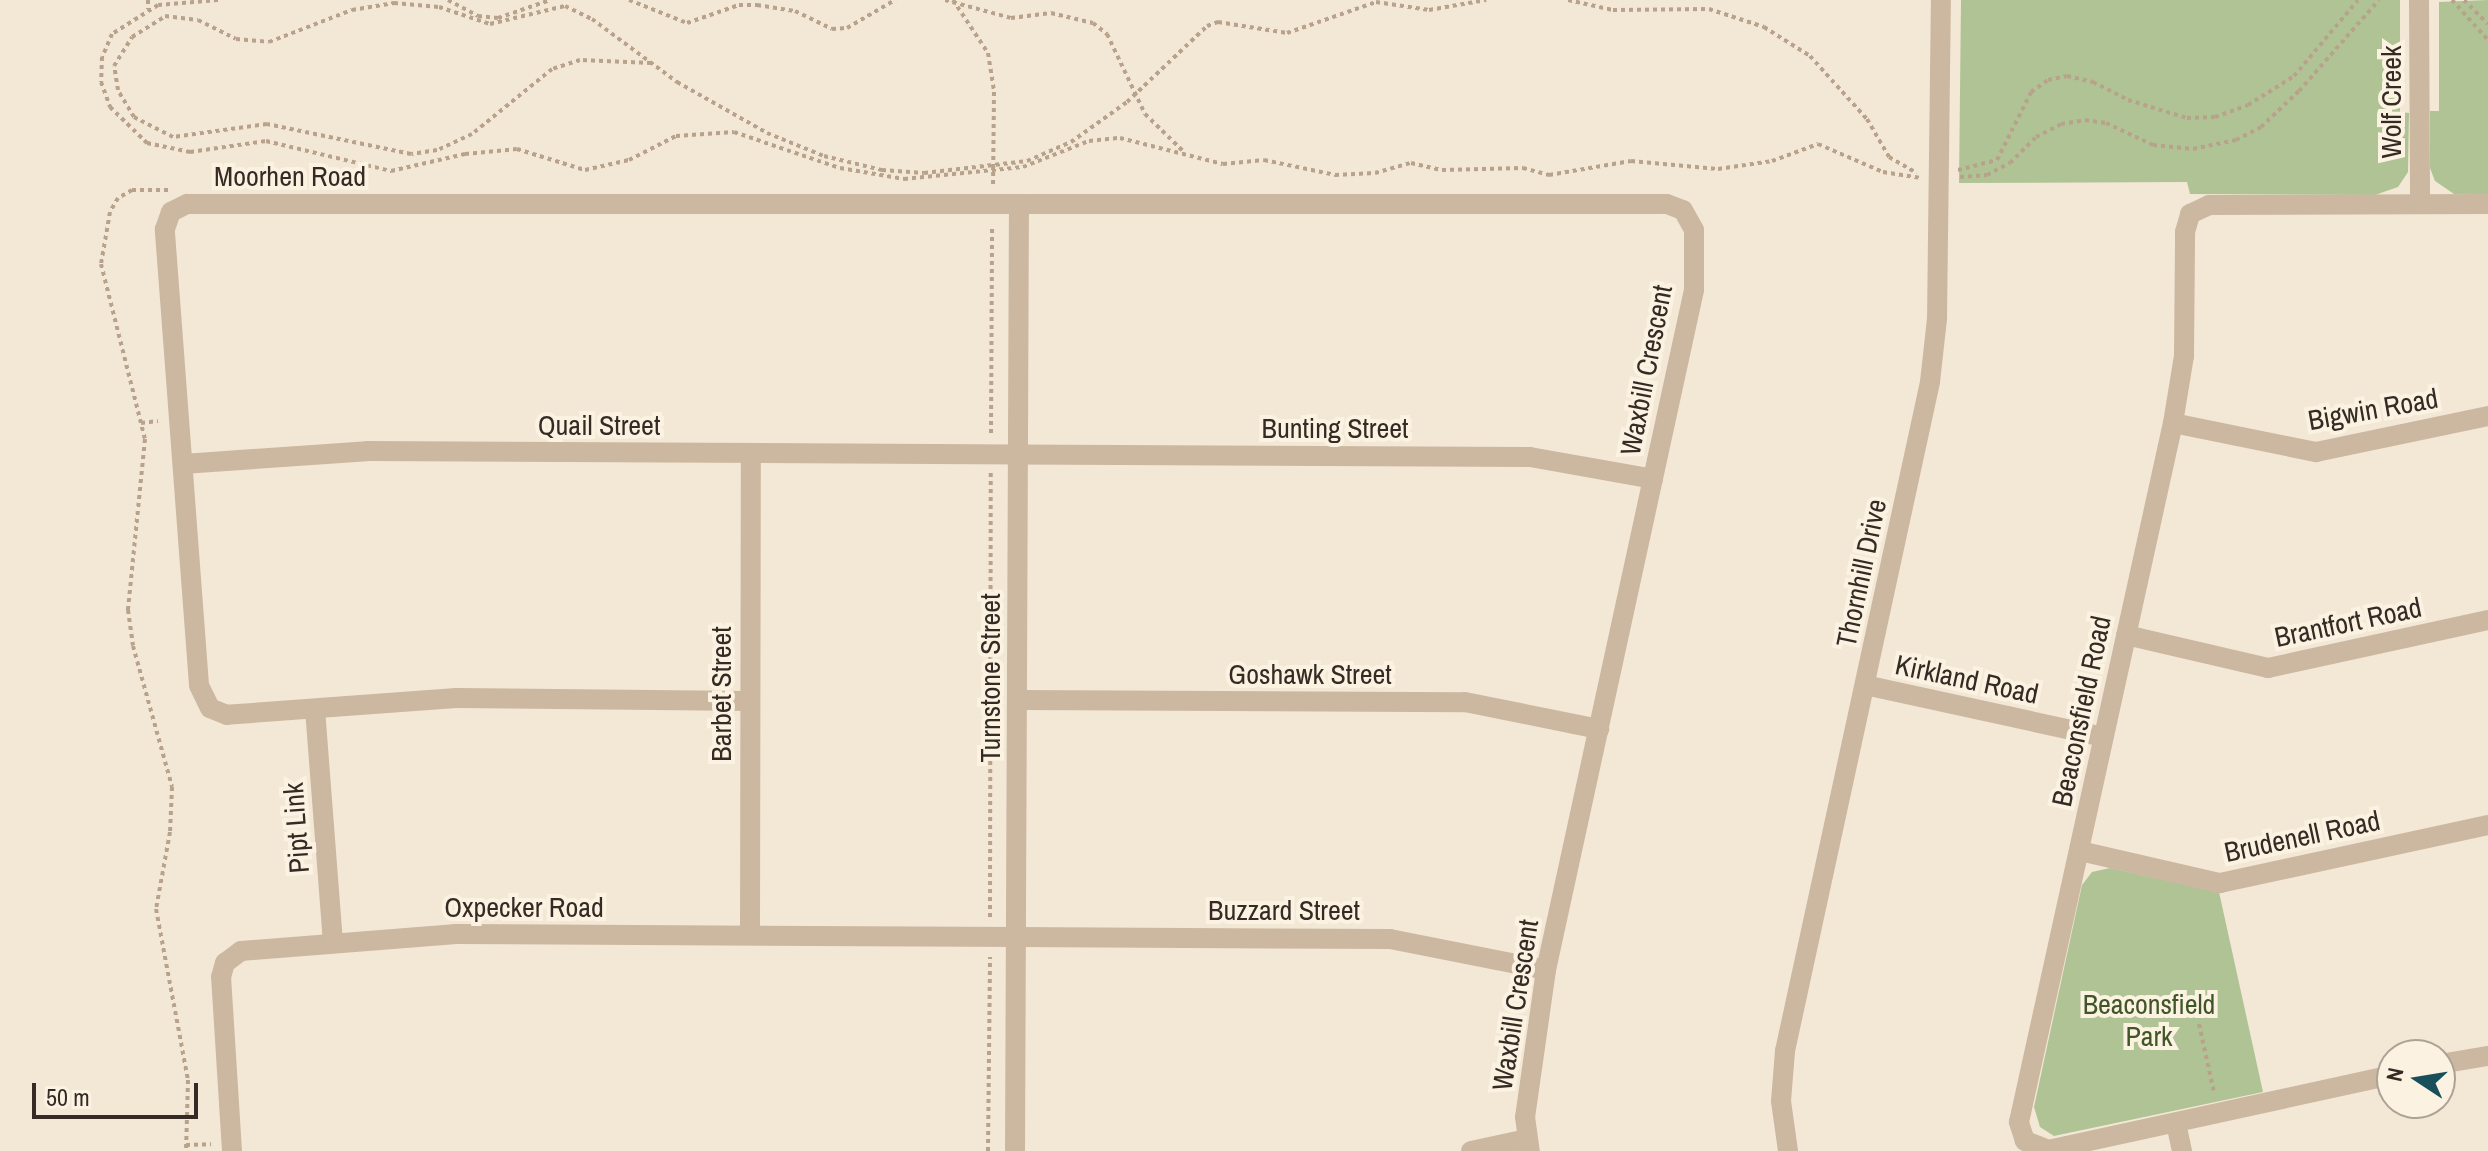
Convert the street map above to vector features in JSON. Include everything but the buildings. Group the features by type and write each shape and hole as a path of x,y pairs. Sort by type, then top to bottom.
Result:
{"street":[{"name":"Thornhill Drive","path":"1788,1151 1781,1101 1785,1051 1930,382 1939,175 1941,0"},
{"name":"Wolf Creek","path":"2419,0 2420,203"},
{"name":"Moorhen Road","path":"315,709 227,715 205,702 165,229 168,217 182,205 1019,204"},
{"name":"Turnstone Street","path":"1015,1151 1019,204"},
{"name":"Waxbill Crescent","path":"1019,204 1676,206 1693,224 1694,290 1546,970 1527,1097 1528,1145 1471,1151"},
{"name":"Beaconsfield Road","path":"2376,1079 2049,1150 2032,1147 2021,1133 2022,1106 2173,423 2184,356 2185,232 2190,214 2209,205 2488,204"},
{"name":"Bigwin Road","path":"2173,423 2316,452 2488,416"},
{"name":"Quail Street","path":"183,464 367,451 1016,456"},
{"name":"Barbet Street","path":"750,935 751,454"},
{"name":"Bunting Street","path":"1016,456 1530,457 1653,479"},
{"name":"Brantfort Road","path":"2126,635 2268,668 2488,620"},
{"name":"Kirkland Road","path":"1865,685 2103,737"},
{"path":"315,709 456,698 749,701"},
{"name":"Goshawk Street","path":"1019,700 1465,702 1599,729"},
{"name":"Pipt Link","path":"315,709 333,943"},
{"name":"Brudenell Road","path":"2080,851 2220,883 2488,825"},
{"name":"Oxpecker Road","path":"232,1151 221,977 225,963 241,951 456,934 1018,937"},
{"name":"Buzzard Street","path":"1018,937 1403,939 1546,970"},
{"path":"2456,1061 2488,1056"},
{"path":"2176,1123 2182,1151"}],"path":[{"path":"148,0 148,9"},
{"path":"218,0 148,9 112,34 102,57 101,82 110,107 127,129 172,152 266,141 391,171 465,154 517,149 585,170 604,169 676,136 704,131 756,135 840,168 904,179 993,171 1045,161 1089,141 1120,138 1223,164 1264,160 1335,175 1375,173 1411,163 1442,170 1523,168 1549,175 1631,161 1739,167 1818,144 1905,179 1987,175 2010,163 2036,137 2061,124 2085,120 2106,123 2153,145 2193,149 2236,140 2261,127 2299,91 2379,0"},
{"path":"448,0 478,16 498,18 548,0"},
{"path":"546,8 548,0"},
{"path":"629,0 687,23 739,5 757,5 795,11 832,29 847,28 895,0"},
{"path":"945,0 1011,18 1051,13 1093,23 1107,34 1121,58 1133,96 1185,153"},
{"path":"651,63 580,60 552,69 472,134 437,150 411,154 267,124 173,137 134,117 118,90 114,66 132,37 165,16 198,20 236,39 260,42 294,34 352,10 394,3 439,7 490,24 515,22 546,8 565,6 592,19 651,63 724,110 824,156 882,170 924,173 1027,161 1071,142 1133,96 1207,26 1218,22 1287,33 1376,2 1429,10 1486,0"},
{"path":"1568,0 1613,10 1709,9 1753,22 1810,56 1867,119 1889,157 1907,171 1939,175 1997,160 2031,92 2048,80 2067,76 2093,82 2128,100 2187,118 2215,117 2248,105 2294,76 2358,0"},
{"path":"2452,0 2488,40"},
{"path":"2464,0 2488,24"},
{"path":"955,2 988,53 994,92 988,1151"},
{"path":"2199,1024 2219,1114"}],"green space":[{"path":"1961,0 2400,0 2400,112 2409,113 2408,172 2398,187 2375,195 2190,194 2187,182 1959,183"},
{"path":"2488,0 2488,194 2454,194 2435,181 2430,168 2430,111 2439,111 2439,2"},
{"name":"Beaconsfield Park","path":"2110,868 2219,892 2263,1092 2054,1136 2040,1127 2034,1107 2082,885 2092,872"}]}
